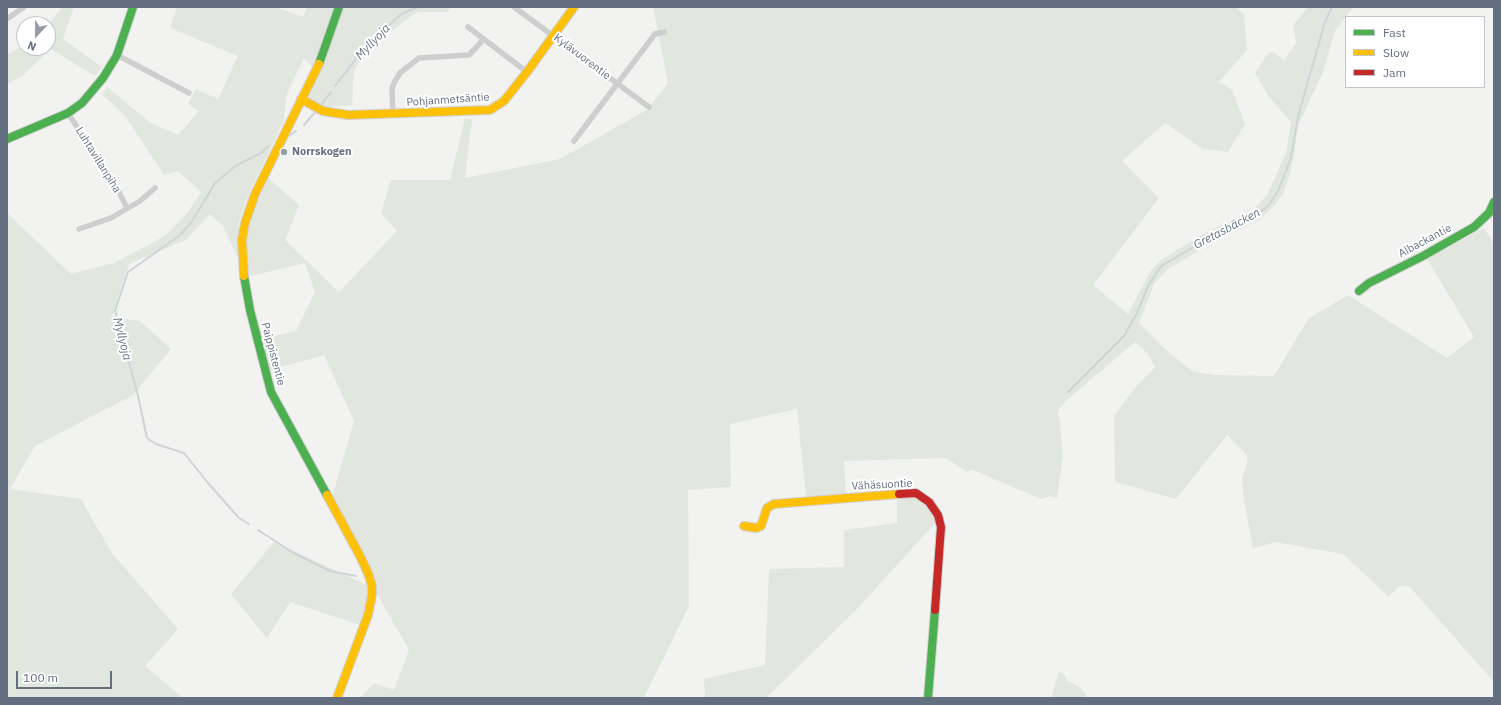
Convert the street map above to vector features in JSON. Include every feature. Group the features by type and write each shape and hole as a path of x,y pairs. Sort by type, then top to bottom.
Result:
{"street":[{"path":"7,19 24,7"},
{"path":"7,139 68,113 82,103 103,78 117,54 133,7"},
{"name":"Paippistentie","path":"337,698 368,615 371,605 372,586 360,556 271,392 250,310 244,276 242,240 245,223 255,194 321,60 339,7"},
{"name":"Kylävuorentie","path":"514,7 648,107"},
{"name":"Pohjanmetsäntie","path":"301,100 323,111 339,114 393,114 490,110 504,101 574,7"},
{"path":"468,27 527,72"},
{"path":"574,141 655,34 664,32"},
{"path":"393,114 392,88 400,73 419,58 469,55 484,39"},
{"path":"117,54 189,93"},
{"name":"Luhtavillanpiha","path":"68,113 116,186 127,208"},
{"path":"79,229 111,218 140,201 155,188"},
{"name":"Albackantie","path":"1359,291 1369,283 1423,256 1474,227 1489,213 1494,202"},
{"name":"Vähäsuontie","path":"744,526 756,528 761,526 766,508 774,504 916,493 929,502 938,515 941,527 928,698"}],"shaded area":[{"path":"62,7 74,7 63,39 102,67 95,76 56,52 55,16"},
{"path":"177,7 276,7 303,17 307,7 451,7 447,12 416,12 365,52 354,71 352,105 315,108 301,99 316,71 304,58 286,96 284,121 249,193 239,222 238,258 223,226 210,214 186,240 129,264 112,317 140,321 171,349 133,395 35,446 10,489 81,499 111,552 178,629 145,666 183,698 7,698 7,213 71,274 114,263 156,241 168,233 188,212 201,192 178,171 164,175 126,117 102,94 107,87 151,123 178,135 199,111 188,104 196,89 218,99 238,56 170,28"},
{"path":"653,7 1235,7 1244,14 1247,50 1219,82 1232,90 1245,124 1228,152 1203,149 1165,123 1122,161 1159,198 1093,285 1128,314 1150,272 1161,260 1203,234 1253,210 1267,195 1286,153 1291,122 1269,97 1255,73 1269,52 1275,53 1284,60 1296,43 1293,25 1308,7 1353,7 1335,31 1323,72 1298,126 1290,174 1283,194 1272,208 1259,220 1213,242 1167,270 1154,284 1139,323 1166,350 1192,371 1214,375 1274,376 1309,318 1348,295 1447,358 1474,337 1427,259 1484,228 1494,244 1494,682 1409,586 1399,586 1389,597 1343,554 1275,542 1253,549 1244,501 1242,480 1247,455 1227,435 1176,499 1115,482 1114,416 1134,389 1155,367 1147,353 1135,342 1066,401 1059,409 1058,415 1063,456 1057,498 1050,496 1041,499 973,470 967,472 946,458 844,461 846,495 806,497 797,409 730,424 731,487 688,490 689,606 644,698 360,698 374,683 394,690 409,650 376,592 332,497 354,421 324,355 270,370 262,339 296,331 315,292 305,263 247,277 246,241 248,224 268,178 299,205 285,240 339,292 397,231 381,213 391,180 450,180 465,117 466,119 472,119 465,178 560,159 648,109 668,83"},
{"path":"16,50 16,56 43,56 22,76 7,84 7,54"},
{"path":"915,496 928,504 937,521 859,607 766,698 705,698 704,679 765,665 769,569 844,567 844,530 897,523 897,497"},
{"path":"274,542 367,585 368,603 360,625 290,602 267,638 231,594"},
{"path":"1059,671 1064,674 1067,680 1078,686 1086,694 1085,698 1051,698"}],"waterway":[{"name":"Myllyoja","path":"335,86 363,50 401,14 418,7"},
{"name":"Gretasbäcken","path":"1068,392 1124,336 1137,313 1148,286 1161,266 1219,232 1256,215 1268,206 1278,191 1290,161 1299,113 1325,22 1332,7"},
{"name":"Myllyoja","path":"320,106 331,92"},
{"name":"Myllyoja","path":"304,125 316,111"},
{"name":"Myllyoja","path":"289,136 296,131"},
{"name":"Myllyoja","path":"249,524 239,518 184,453 156,444 147,438 138,396 115,311 128,272 179,236 191,223 215,183 237,165 261,153 269,146"},
{"name":"Myllyoja","path":"258,530 292,552 330,571 356,576"}],"traffic: fast":[{"path":"7,139 68,113 82,103 103,78 117,55 133,7"},
{"path":"319,64 339,7"},
{"path":"1359,291 1369,283 1423,256 1474,227 1489,213 1494,202"},
{"path":"244,276 250,310 271,392 327,495"},
{"path":"928,698 935,610"}],"traffic: slow":[{"path":"301,99 323,111 348,115 490,110 504,101 574,7"},
{"path":"244,276 242,240 245,223 255,194 319,64"},
{"path":"744,526 756,528 761,526 767,508 774,504 899,494"},
{"path":"327,495 360,556 372,586 372,595 368,615 337,698"}],"traffic: jam":[{"path":"899,494 916,493 929,502 938,515 941,527 935,610"}],"place":[{"name":"Norrskogen","path":"284,152"}]}
